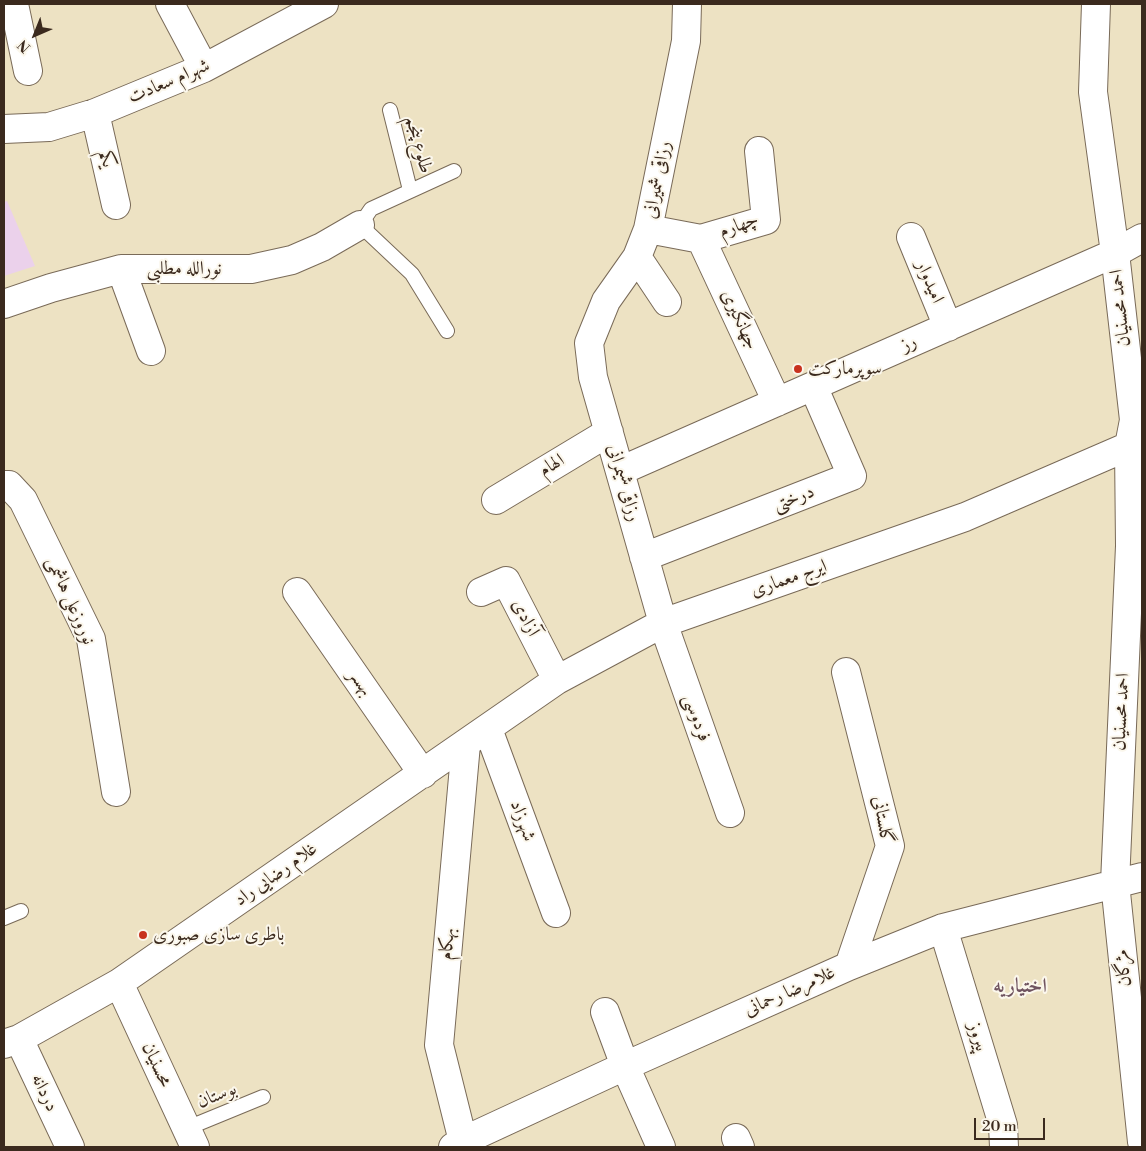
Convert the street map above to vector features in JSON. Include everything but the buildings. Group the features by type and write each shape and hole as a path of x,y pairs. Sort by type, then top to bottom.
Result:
{"street":[{"path":"14,4 28,71"},
{"path":"170,4 204,68"},
{"name":"شهرام سعادت","path":"4,129 49,126 95,113 204,68 324,4"},
{"name":"رزاقی شمیرانی","path":"589,343 606,301 637,257 648,229 686,41 687,4"},
{"name":"احمد محسنیان","path":"1096,4 1093,92 1115,253 1135,427 1136,542 1115,883"},
{"name":"یکم","path":"95,113 116,205"},
{"name":"چهارم","path":"648,229 701,239 766,220 759,151"},
{"name":"نورالله مطلبی","path":"4,304 50,288 121,269 251,268 292,260 322,248 360,225"},
{"name":"امیدوار","path":"910,237 948,327"},
{"name":"رز","path":"620,471 1115,253 1142,238"},
{"name":"جهانگیری","path":"701,239 777,402"},
{"path":"637,257 667,302"},
{"path":"121,269 151,351"},
{"name":"رزاقی شیمرانی","path":"589,343 593,377 663,623"},
{"name":"درختی","path":"644,557 852,476 813,386"},
{"name":"ایرج معماری","path":"466,744 557,680 663,623 965,517 1135,427"},
{"name":"الهام","path":"496,500 609,432"},
{"name":"نوروزعلی هاشمی","path":"4,485 9,486 22,500 91,639 116,792"},
{"name":"آزادی","path":"480,592 506,580 557,680"},
{"name":"بهسر","path":"296,592 423,774"},
{"name":"فردوسی","path":"663,623 730,813"},
{"name":"گلستانی","path":"846,672 890,846 849,966"},
{"name":"شهرزاد","path":"488,729 556,913"},
{"name":"غلام رضایی راد","path":"11,1042 119,983 466,744"},
{"name":"بهکام","path":"458,1144 439,1045 466,744"},
{"name":"غلامرضا رحمانی","path":"458,1144 624,1066 849,966 943,928 1142,877"},
{"name":"مژگان","path":"1115,883 1142,1142"},
{"name":"پیروز","path":"943,928 1003,1124 1004,1147"},
{"name":"محسنیان","path":"119,983 190,1138"},
{"path":"605,1012 624,1066 660,1147"},
{"name":"دردانه","path":"11,1042 70,1147"}],"lane":[{"name":"طلوع پنجم","path":"390,110 410,190"},
{"path":"447,331 412,274 360,225 371,209 454,171"},
{"path":"4,918 21,911"},
{"name":"بوستان","path":"190,1138 263,1097"}],"shaded area":[{"path":"7,201 35,266 4,276 4,202"}],"place":[{"name":"سوپرمارکت","path":"798,369"},
{"name":"باطری سازی صبوری","path":"143,935"}],"district":[{"name":"اختیاریه","path":"1020,987"}]}
